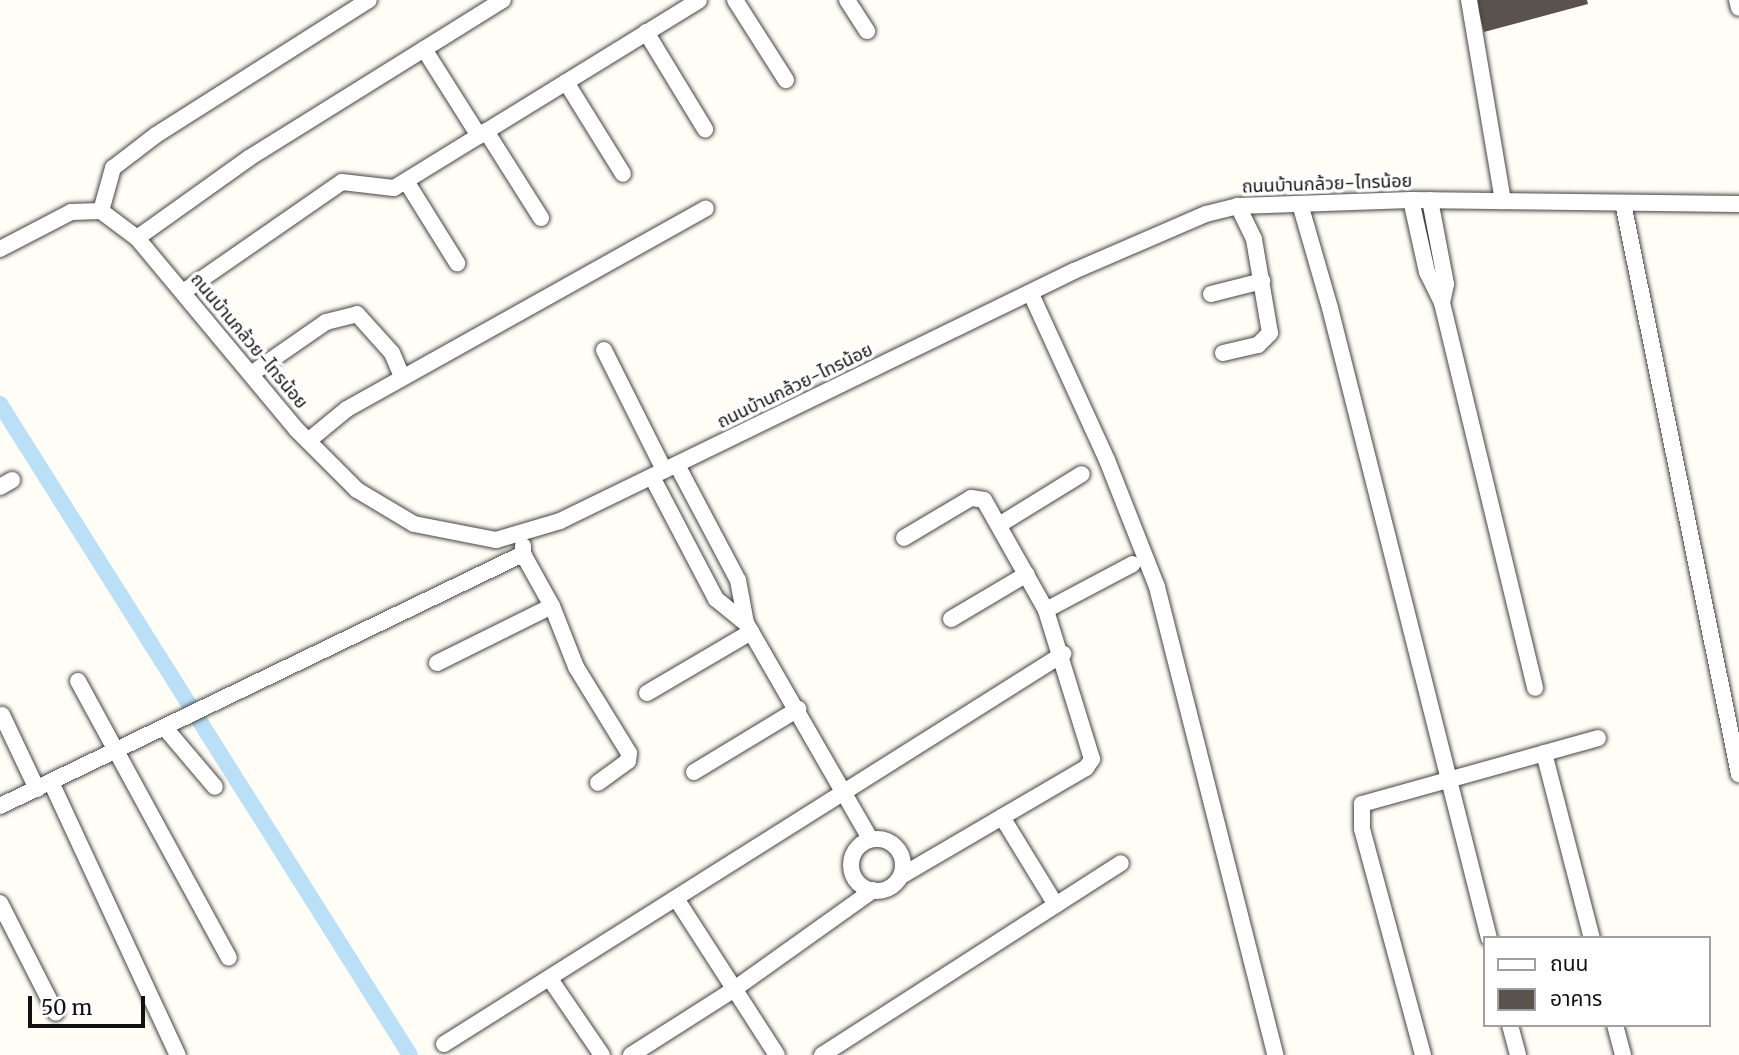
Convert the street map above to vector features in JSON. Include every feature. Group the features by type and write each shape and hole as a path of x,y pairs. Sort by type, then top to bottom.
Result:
{"street":[{"path":"0,248 71,212 101,211 113,168 156,135 369,0"},
{"path":"137,238 249,158 503,0"},
{"path":"183,292 342,182 394,188 699,0"},
{"path":"735,0 786,80"},
{"path":"847,0 867,31"},
{"path":"1469,0 1503,201"},
{"path":"1737,0 1739,8"},
{"path":"646,32 705,130"},
{"path":"424,49 541,218"},
{"path":"566,82 624,174"},
{"path":"406,181 457,263"},
{"path":"1410,200 1426,272 1442,303 1535,688"},
{"name":"ถนนบ้านกล้วย-ไทรน้อย","path":"101,211 137,238 308,441 358,490 414,524 470,538 524,535 664,471 1177,224 1238,206 1410,200 1739,204"},
{"path":"1430,200 1446,284 1442,303"},
{"path":"1623,202 1739,774"},
{"path":"1300,204 1334,321 1488,936"},
{"path":"1223,353 1258,345 1270,333 1254,239 1238,206"},
{"path":"308,441 347,409 706,208"},
{"path":"1211,294 1262,281"},
{"path":"1031,294 1083,405 1157,587 1275,1055"},
{"path":"251,374 326,322 357,314 376,331 402,377"},
{"path":"604,350 664,471 716,599 749,628"},
{"path":"664,471 737,580 749,628 798,709 870,839"},
{"path":"999,525 1082,474"},
{"path":"631,1055 733,990 873,890 892,886 901,876 1086,768 1093,759 1063,654 1046,610 984,500 975,497 904,538"},
{"path":"524,535 523,554 552,606 576,667 629,753 628,761 598,783"},
{"path":"0,806 523,554"},
{"path":"1046,610 1133,564"},
{"path":"951,619 1027,574"},
{"path":"437,663 552,606"},
{"path":"647,693 749,628"},
{"path":"444,1044 677,900 1063,654"},
{"path":"78,681 229,958"},
{"path":"694,772 798,709"},
{"path":"2,715 44,785 178,1055"},
{"path":"165,728 215,787"},
{"path":"1423,1055 1359,814 1367,800 1598,738"},
{"path":"1544,753 1591,936"},
{"path":"1002,817 1056,905"},
{"path":"873,890 855,880 850,867 853,853 870,839 889,840 899,849 904,862 901,876"},
{"path":"822,1055 1121,863"},
{"path":"677,900 777,1055"},
{"path":"0,903 56,1013"},
{"path":"550,979 602,1055"},
{"path":"1511,1027 1518,1055"},
{"path":"1616,1027 1623,1055"}],"building":[{"path":"1476,0 1587,0 1588,4 1484,32"}],"waterway":[{"path":"0,404 410,1055"}]}
